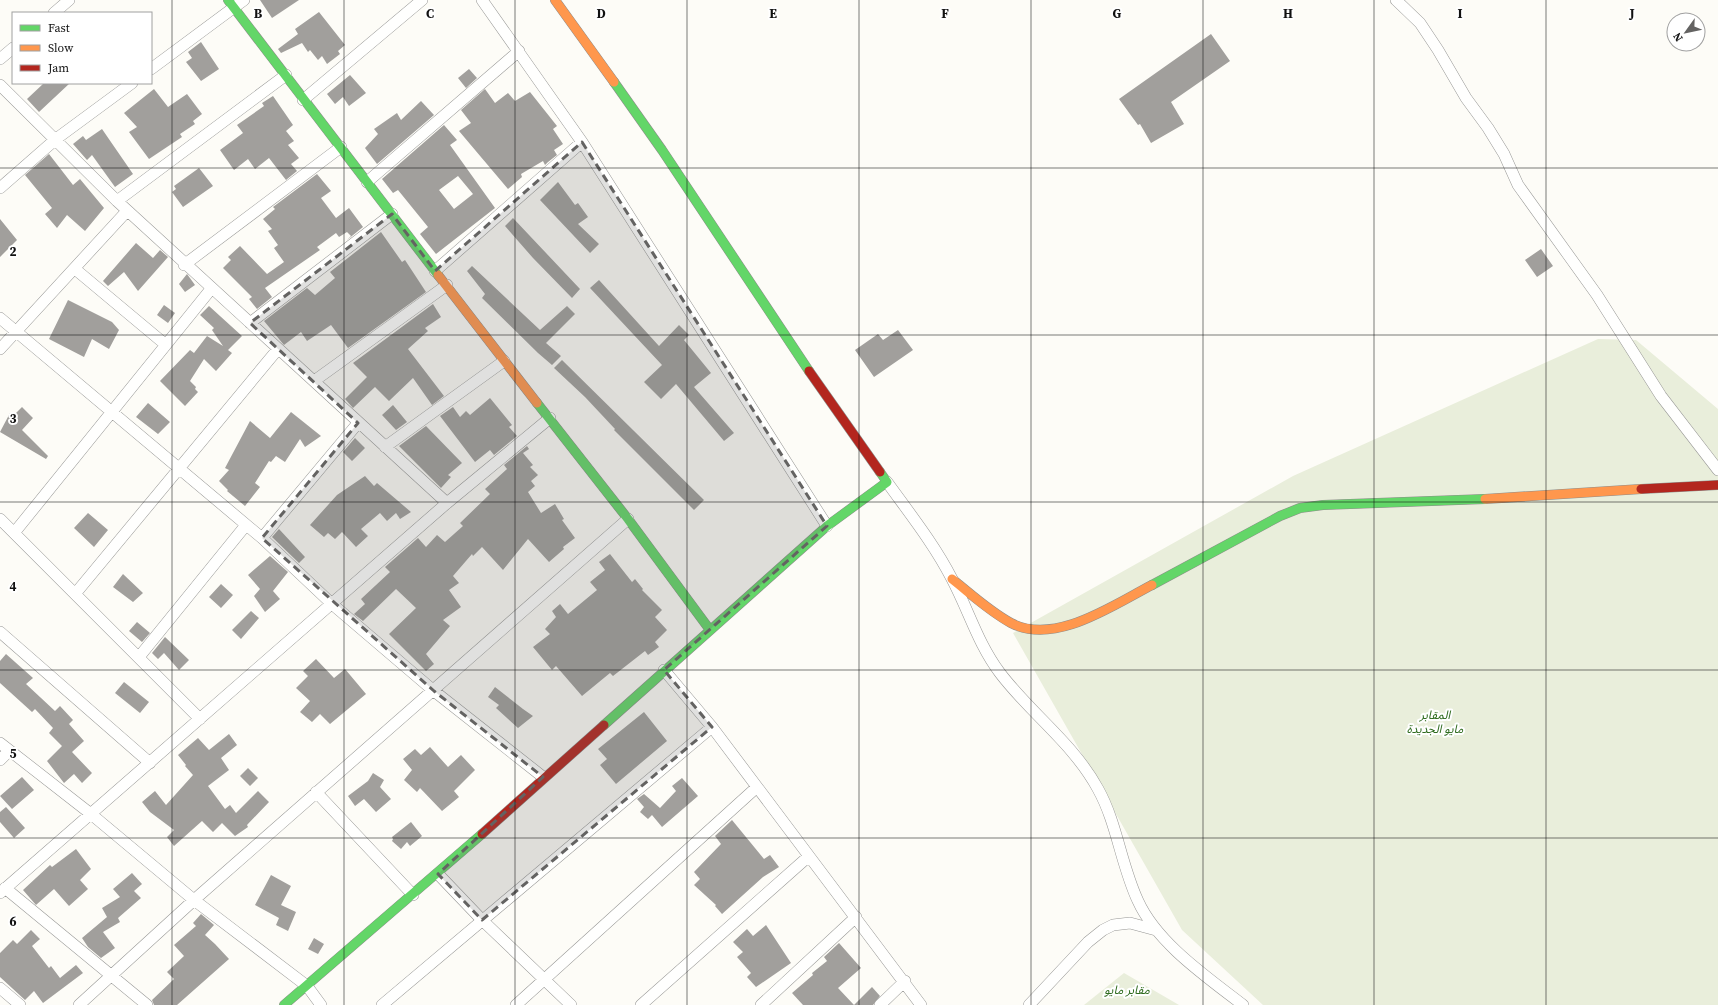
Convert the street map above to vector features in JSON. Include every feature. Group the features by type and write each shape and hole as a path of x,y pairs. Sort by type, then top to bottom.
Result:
{"street":[{"path":"55,12 69,0"},
{"path":"152,68 231,4 244,0"},
{"path":"303,100 422,0"},
{"path":"482,0 582,142 827,526"},
{"path":"555,0 662,150 783,334 935,549 952,578 978,639 1000,673 1032,709 1075,752 1099,789 1138,902 1156,930 1196,967 1243,1005"},
{"path":"1396,0 1420,23 1438,50 1466,98 1488,128 1504,154 1522,191 1597,295 1661,396 1718,470"},
{"path":"231,4 504,361 628,519 710,630"},
{"path":"0,59 12,49"},
{"path":"367,182 519,51"},
{"path":"117,201 286,75"},
{"path":"0,188 56,139 131,84"},
{"path":"0,85 127,211 184,265 250,323 447,503"},
{"path":"435,270 582,142"},
{"path":"184,265 341,147"},
{"path":"0,349 127,211"},
{"path":"250,323 392,214"},
{"path":"74,269 166,345"},
{"path":"314,381 447,285"},
{"path":"14,533 211,289"},
{"path":"0,318 111,413 180,468 262,538 332,604 434,691 543,778"},
{"path":"75,594 278,350"},
{"path":"385,447 504,361"},
{"path":"147,1005 3,891 447,503 550,418"},
{"path":"262,538 358,423"},
{"path":"284,1005 438,874 543,778 827,526 887,482"},
{"path":"952,578 986,607 1011,623 1024,628 1047,630 1084,620 1280,516 1300,508 1323,505 1461,500 1718,485"},
{"path":"0,519 200,719"},
{"path":"79,1005 194,900 316,792 434,691 628,519"},
{"path":"139,657 246,525"},
{"path":"0,632 150,763"},
{"path":"664,670 712,727 921,1005"},
{"path":"382,1005 712,727"},
{"path":"0,743 91,814 194,900 307,986 321,1005"},
{"path":"0,760 9,751"},
{"path":"516,1005 758,787"},
{"path":"316,792 413,895"},
{"path":"641,1005 809,856"},
{"path":"438,874 482,920 571,1005"},
{"path":"762,1005 856,917"},
{"path":"1029,1005 1088,942 1103,930 1113,925 1130,924 1156,930"},
{"path":"880,1005 904,981"},
{"path":"0,988 20,1005"}],"highlighted area":[{"path":"582,142 827,526 664,670 712,727 482,920 438,874 543,777 434,691 262,538 358,423 250,323 392,214 435,271"}],"green space":[{"name":"المقابر مايو الجديدة","path":"1598,339 1636,340 1718,409 1718,1005 1263,1005 1182,930 1013,633 1293,476"},
{"name":"مقابر مايو","path":"1124,973 1179,1005 1084,1005"}],"building":[{"path":"260,0 299,0 272,18"},
{"path":"319,12 345,45 338,51 340,54 327,64 322,56 318,60 310,50 308,52 302,43 281,53 278,49 298,34 295,29"},
{"path":"1211,34 1230,61 1171,102 1184,124 1151,143 1140,124 1138,125 1119,99"},
{"path":"201,42 219,69 201,81 186,62 192,58 188,52"},
{"path":"469,69 477,78 466,88 458,78"},
{"path":"350,75 366,93 349,106 343,97 335,104 327,94"},
{"path":"43,84 69,84 39,112 27,99"},
{"path":"154,89 168,107 187,94 202,114 193,121 195,124 180,134 182,137 149,159 129,132 137,127 124,113"},
{"path":"485,89 495,103 508,93 515,101 530,92 557,126 553,129 563,144 554,150 557,155 545,165 543,161 521,174 522,177 508,189 459,131 471,123 461,110"},
{"path":"273,96 293,125 286,131 294,141 288,145 299,158 291,164 297,171 286,180 269,158 255,169 248,159 234,170 220,150 243,133 237,125 264,106 262,103"},
{"path":"421,101 434,115 377,164 365,148 378,134 374,129 397,113 401,120"},
{"path":"444,125 457,140 450,145 495,208 436,254 420,234 428,227 398,190 393,193 382,179","holes":["458,176 473,194 454,209 439,190"]},
{"path":"102,129 133,174 115,187 92,155 87,160 73,144 83,136 86,140"},
{"path":"49,154 73,185 80,179 104,208 85,231 67,215 57,228 45,214 52,208 25,175"},
{"path":"199,168 213,186 183,207 172,192 176,189 174,186"},
{"path":"317,174 331,191 321,198 336,218 349,208 363,227 347,240 351,236 347,232 339,237 336,233 317,247 320,250 265,288 272,297 257,309 249,299 252,297 223,268 231,260 228,257 240,246 267,274 284,262 274,248 278,245 268,231 272,229 263,219 275,209 273,207"},
{"path":"558,182 575,205 578,203 588,217 578,224 599,244 590,253 540,200"},
{"path":"513,218 580,289 572,298 533,258 505,226"},
{"path":"0,219 17,240 0,257"},
{"path":"381,232 402,262 405,260 426,292 348,348 331,325 307,341 301,332 284,345 264,321 307,288 315,295 335,278 330,272"},
{"path":"136,243 153,258 160,250 168,257 138,291 124,272 108,286 103,281"},
{"path":"1541,249 1553,266 1537,277 1525,260"},
{"path":"472,266 540,330 567,306 575,314 546,343 561,356 552,365 482,298 485,294 467,271"},
{"path":"187,274 195,285 185,292 179,284"},
{"path":"599,280 659,346 679,325 689,335 684,340 711,373 694,387 734,433 724,441 676,384 661,399 644,382 662,365 590,288"},
{"path":"68,300 112,322 119,330 109,349 92,339 84,357 49,339"},
{"path":"433,304 441,317 425,328 428,331 408,349 444,396 432,405 413,378 389,401 375,387 353,408 345,399 367,377 353,363"},
{"path":"164,305 175,313 168,323 157,315"},
{"path":"209,306 242,336 228,350 232,353 216,371 204,359 190,381 196,387 195,389 198,392 185,406 160,381 190,350 194,353 207,336 223,346 212,330 214,328 200,315"},
{"path":"898,330 913,350 874,377 855,350 878,334 883,340"},
{"path":"562,360 704,500 694,510 614,430 615,429 585,397 554,368"},
{"path":"490,398 512,425 509,427 517,436 494,455 490,450 475,462 440,416 453,407 460,417 466,411 470,415"},
{"path":"148,403 170,422 158,434 136,417"},
{"path":"393,405 407,422 396,430 382,415"},
{"path":"22,407 33,418 22,430 48,456 46,459 0,432 10,413 14,415"},
{"path":"291,412 321,436 305,447 300,439 285,462 276,456 271,462 269,461 255,483 260,487 245,506 227,491 228,490 219,481 229,470 225,468 250,421 270,438"},
{"path":"426,426 462,463 448,475 451,477 441,488 399,446"},
{"path":"355,438 365,448 352,461 343,452"},
{"path":"527,446 529,449 523,453 533,465 530,467 538,475 531,481 535,486 528,492 541,513 555,504 564,519 562,520 575,538 563,547 564,549 549,562 528,539 503,570 482,547 473,556 472,554 453,576 459,583 449,590 461,607 443,620 450,626 426,654 434,664 426,671 389,634 416,608 396,589 363,621 354,614 365,604 361,599 390,572 385,567 418,538 426,547 437,535 445,542 463,526 460,523 490,494 485,489 507,469 504,465"},
{"path":"365,476 374,486 377,483 411,512 400,519 396,513 387,521 380,513 361,529 368,536 356,547 342,532 335,539 328,533 324,537 310,525 337,495"},
{"path":"88,513 108,530 94,547 74,528"},
{"path":"279,529 305,557 299,563 272,537"},
{"path":"610,554 632,582 635,579 643,589 642,590 662,610 655,617 667,630 655,642 659,647 648,655 645,651 613,676 610,673 582,696 556,666 552,670 533,647 550,634 545,629 556,617 552,611 560,604 568,614 597,590 590,582 605,570 599,562"},
{"path":"270,556 288,572 273,591 280,599 265,612 254,596 260,589 248,575"},
{"path":"123,574 143,593 133,602 113,587"},
{"path":"221,584 233,595 221,608 209,597"},
{"path":"251,611 259,618 241,639 232,630"},
{"path":"137,622 150,633 142,642 129,631"},
{"path":"165,637 189,660 179,670 164,653 158,659 152,653"},
{"path":"6,654 33,678 26,684 55,711 60,706 73,720 69,724 84,741 72,752 92,773 82,783 74,774 64,783 47,761 62,746 49,733 53,728 35,709 32,712 0,683 0,661"},
{"path":"316,659 334,678 345,669 366,694 330,724 320,714 312,722 300,712 310,701 296,688 308,676 303,671"},
{"path":"124,682 149,702 140,713 115,693"},
{"path":"495,687 533,716 518,728 496,708 499,705 488,697"},
{"path":"644,712 667,741 616,784 600,765 607,759 598,749"},
{"path":"229,734 237,745 221,758 229,770 208,786 225,809 230,805 236,813 258,791 269,802 247,825 248,827 235,836 222,823 213,832 202,821 174,846 167,837 174,830 150,812 142,802 155,791 166,805 193,775 178,755 198,738 209,750"},
{"path":"430,747 448,767 461,755 475,770 454,791 459,797 442,811 420,788 417,792 404,780 412,770 403,759 415,749 421,755"},
{"path":"248,768 258,778 250,786 240,776"},
{"path":"373,773 384,780 380,787 391,799 376,812 364,799 355,806 348,796 368,781"},
{"path":"22,777 34,790 12,809 0,796"},
{"path":"682,778 698,796 662,827 652,815 648,819 640,812 644,807 637,799 644,794 660,808 676,791 672,786"},
{"path":"6,807 25,828 14,838 0,822 0,812"},
{"path":"732,820 764,859 770,855 779,867 763,877 722,914 715,906 716,905 694,885 700,879 694,872 721,844 715,836"},
{"path":"411,822 422,836 410,846 407,842 401,849 392,841 392,837"},
{"path":"76,849 91,869 80,880 88,889 69,906 54,889 36,905 23,890 50,865 52,867"},
{"path":"132,873 142,884 134,891 141,898 118,918 120,922 103,932 115,948 101,958 88,947 82,938 107,917 102,908 120,897 113,889"},
{"path":"271,875 291,886 281,905 296,912 288,931 276,925 279,918 255,905"},
{"path":"201,914 214,925 205,935 229,959 177,1005 154,1005 152,1000 174,979 167,972 184,956 174,945 196,926 193,923"},
{"path":"766,925 791,963 756,987 747,977 751,973 737,957 743,952 733,942 747,929 753,936"},
{"path":"31,930 40,939 32,946 49,968 51,966 60,978 76,965 83,973 43,1003 34,991 25,1000 0,977 0,953 13,940 17,944"},
{"path":"314,938 324,944 318,954 308,949"},
{"path":"839,943 861,968 838,988 854,1005 803,1005 792,993 813,975 812,973 827,961 824,957"},
{"path":"872,987 880,996 873,1005 854,1005"}],"traffic: fast":[{"path":"228,0 438,275"},
{"path":"614,82 662,150 809,371"},
{"path":"537,403 628,519 710,630"},
{"path":"604,725 827,526 887,482 880,472"},
{"path":"1152,585 1280,516 1300,508 1323,505 1485,499"},
{"path":"284,1005 482,834"}],"traffic: slow":[{"path":"555,0 614,82"},
{"path":"438,275 537,403"},
{"path":"1485,499 1641,489"},
{"path":"952,579 988,608 1011,623 1028,629 1046,630 1065,626 1102,612 1152,585"}],"traffic: jam":[{"path":"809,371 880,472"},
{"path":"1641,489 1718,485"},
{"path":"482,834 604,725"}]}
